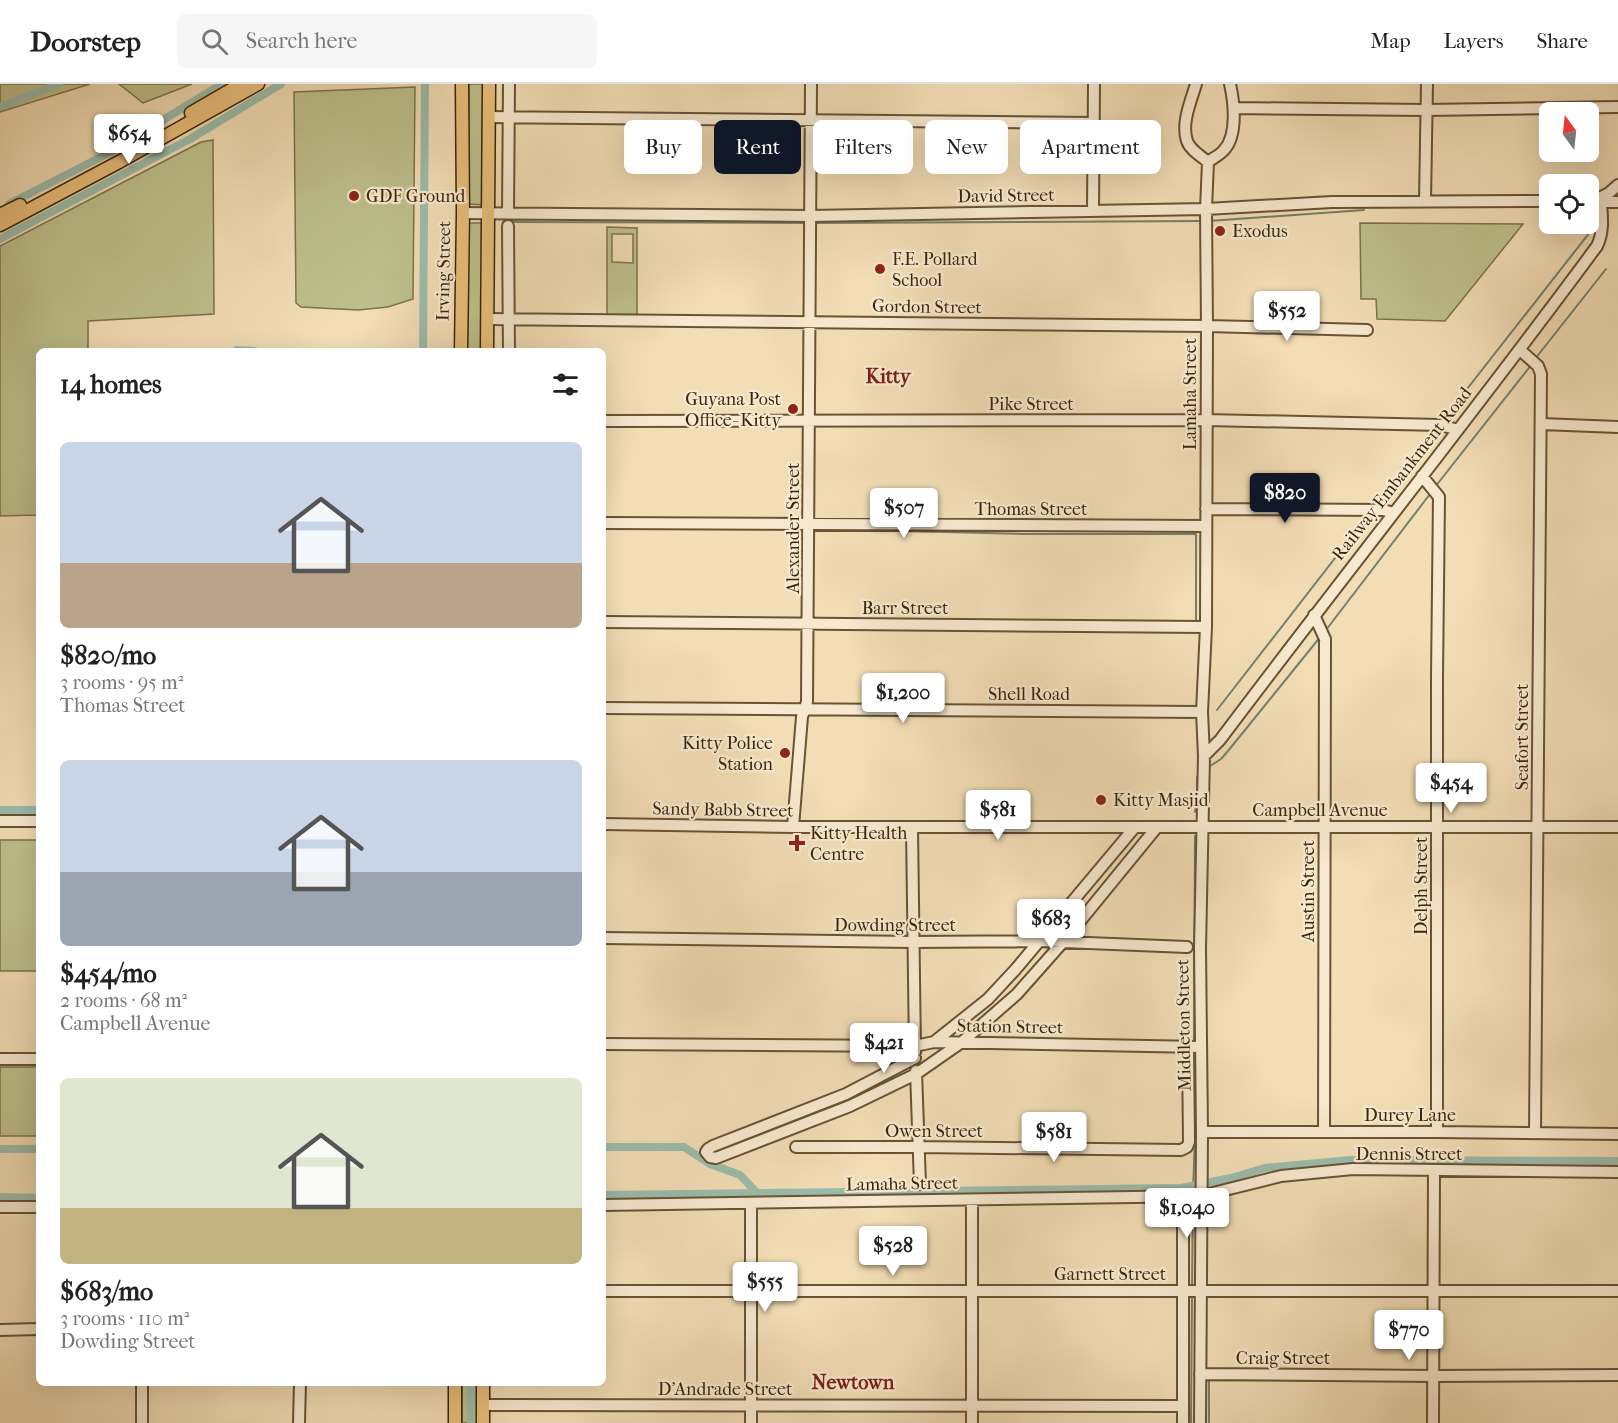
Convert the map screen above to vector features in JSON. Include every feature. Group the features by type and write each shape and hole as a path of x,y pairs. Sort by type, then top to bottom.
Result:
{"main road":[{"path":"0,215 116,156 241,84"},
{"path":"0,225 258,84"},
{"name":"Irving Street","path":"461,348 462,84"},
{"path":"487,348 490,213 489,84"},
{"path":"455,1386 455,1423"},
{"path":"483,1386 483,1423"}],"street":[{"path":"506,213 509,84"},
{"name":"Alexander Street","path":"793,827 802,717 807,702 809,624 811,84"},
{"path":"1094,84 1094,120"},
{"path":"1196,84 1185,131 1187,143 1208,162 1223,151 1230,141 1234,108 1230,84"},
{"path":"1425,201 1426,84"},
{"path":"1234,108 1426,110 1618,107"},
{"path":"490,117 1020,122"},
{"name":"Lamaha Street","path":"1206,627 1208,162"},
{"path":"1093,174 1093,211"},
{"path":"1599,199 1618,185"},
{"name":"David Street","path":"463,213 810,221 1093,211 1206,217 1332,202 1539,201"},
{"path":"1599,202 1618,202"},
{"name":"Railway Embankment Road","path":"1204,756 1220,740 1316,619 1394,513 1425,480 1458,429 1597,246 1602,231 1599,220"},
{"path":"508,226 509,348"},
{"name":"Gordon Street","path":"487,319 1207,326 1367,330"},
{"name":"Seafort Street","path":"1520,350 1538,366 1541,374 1535,1132"},
{"name":"Pike Street","path":"606,421 1207,420 1441,424 1458,429"},
{"path":"1541,424 1618,427"},
{"name":"Delph Street","path":"1425,480 1438,495 1437,1132"},
{"path":"1206,509 1383,510 1394,513"},
{"name":"Thomas Street","path":"606,522 1206,526"},
{"name":"Austin Street","path":"1316,619 1324,639 1324,1132"},
{"name":"Barr Street","path":"606,622 1206,627"},
{"name":"Middleton Street","path":"1200,1423 1202,1132 1200,948 1206,627"},
{"name":"Shell Road","path":"606,708 1203,712"},
{"path":"1203,736 1220,740"},
{"path":"0,821 36,821"},
{"name":"Sandy Babb Street","path":"606,824 793,827 1203,826"},
{"name":"Campbell Avenue","path":"1203,826 1618,827"},
{"path":"912,827 915,1058 920,1184"},
{"path":"934,1042 988,999 1136,827"},
{"path":"915,1058 846,1094 712,1146 706,1152 716,1158 850,1106 916,1074 962,1042 1017,994 1063,942 1157,827"},
{"name":"Dowding Street","path":"606,938 1063,942 1186,947"},
{"name":"Station Street","path":"606,1044 915,1046 934,1042 962,1042 1200,1047"},
{"name":"Owen Street","path":"796,1147 1181,1150 1187,1147 1189,1142 1188,1047"},
{"path":"0,1059 36,1059"},
{"path":"846,1094 850,1106"},
{"name":"Durey Lane","path":"1202,1132 1618,1134"},
{"name":"Dennis Street","path":"1200,1193 1281,1176 1353,1170 1618,1172"},
{"path":"1433,1423 1434,1171"},
{"name":"Lamaha Street","path":"606,1205 1185,1196 1200,1193"},
{"path":"1183,1423 1185,1196"},
{"path":"972,1200 972,1423"},
{"path":"751,1203 751,1423"},
{"path":"0,1206 36,1207"},
{"name":"Garnett Street","path":"606,1292 1618,1291"},
{"path":"0,1330 36,1329"},
{"name":"Craig Street","path":"1200,1374 1618,1375"},
{"path":"142,1386 142,1423"},
{"path":"299,1423 300,1386"},
{"name":"D'Andrade Street","path":"483,1405 1183,1406"}],"green space":[{"path":"0,84 90,84 0,112"},
{"path":"119,84 192,84 143,103"},
{"path":"469,84 485,84 484,205 468,204"},
{"name":"GDF Ground","path":"415,87 413,299 388,307 358,310 301,307 296,303 294,92"},
{"path":"213,140 214,314 88,321 88,348 36,348 36,515 0,516 0,246 201,142"},
{"path":"467,223 483,223 482,348 466,348"},
{"path":"1360,223 1523,224 1445,321 1377,319 1376,299 1361,299"},
{"path":"607,227 637,228 637,315 607,315","holes":["612,234 633,234 633,263 612,262"]},
{"path":"0,840 36,840 36,971 0,971"},
{"path":"0,1067 36,1067 36,1136 0,1136"},
{"path":"462,1386 478,1386 477,1423 462,1423"}],"waterway":[{"path":"0,107 59,84"},
{"path":"9,204 107,154 222,84"},
{"path":"0,239 190,139 281,84"},
{"path":"423,348 425,84"},
{"path":"1208,221 1364,210"},
{"path":"812,223 1203,221"},
{"path":"503,222 807,223"},
{"path":"1442,421 1588,234"},
{"path":"1535,359 1606,269"},
{"path":"1435,487 1532,364"},
{"path":"1376,506 1437,428"},
{"path":"1326,630 1430,494"},
{"path":"1217,710 1370,513"},
{"path":"816,529 1024,534 1196,534 1196,620"},
{"path":"1207,768 1221,759 1228,751 1321,636"},
{"path":"1195,812 1198,776"},
{"path":"0,810 36,810"},
{"path":"1194,1042 1195,836"},
{"path":"1193,1192 1194,1051"},
{"path":"606,1147 684,1147 710,1164 740,1175 758,1194"},
{"path":"0,1149 36,1149"},
{"path":"606,1195 1181,1188 1231,1178 1265,1168 1350,1160 1618,1161"},
{"path":"0,1197 36,1198"},
{"path":"1192,1288 1193,1201"},
{"path":"1191,1423 1192,1294"},
{"path":"1209,1423 1209,1380 1427,1381"},
{"path":"471,1386 471,1423"}],"place":[{"name":"GDF Ground","path":"354,196"},
{"name":"Exodus","path":"1220,231"},
{"name":"F.E. Pollard School","path":"880,269"},
{"name":"Guyana Post Office- Kitty","path":"793,409"},
{"name":"Kitty Police Station","path":"785,753"},
{"name":"Kitty Masjid","path":"1101,800"},
{"name":"Kitty Health Centre","path":"797,843"}],"district":[{"name":"Kitty","path":"888,376"},
{"name":"Newtown","path":"853,1382"}]}
